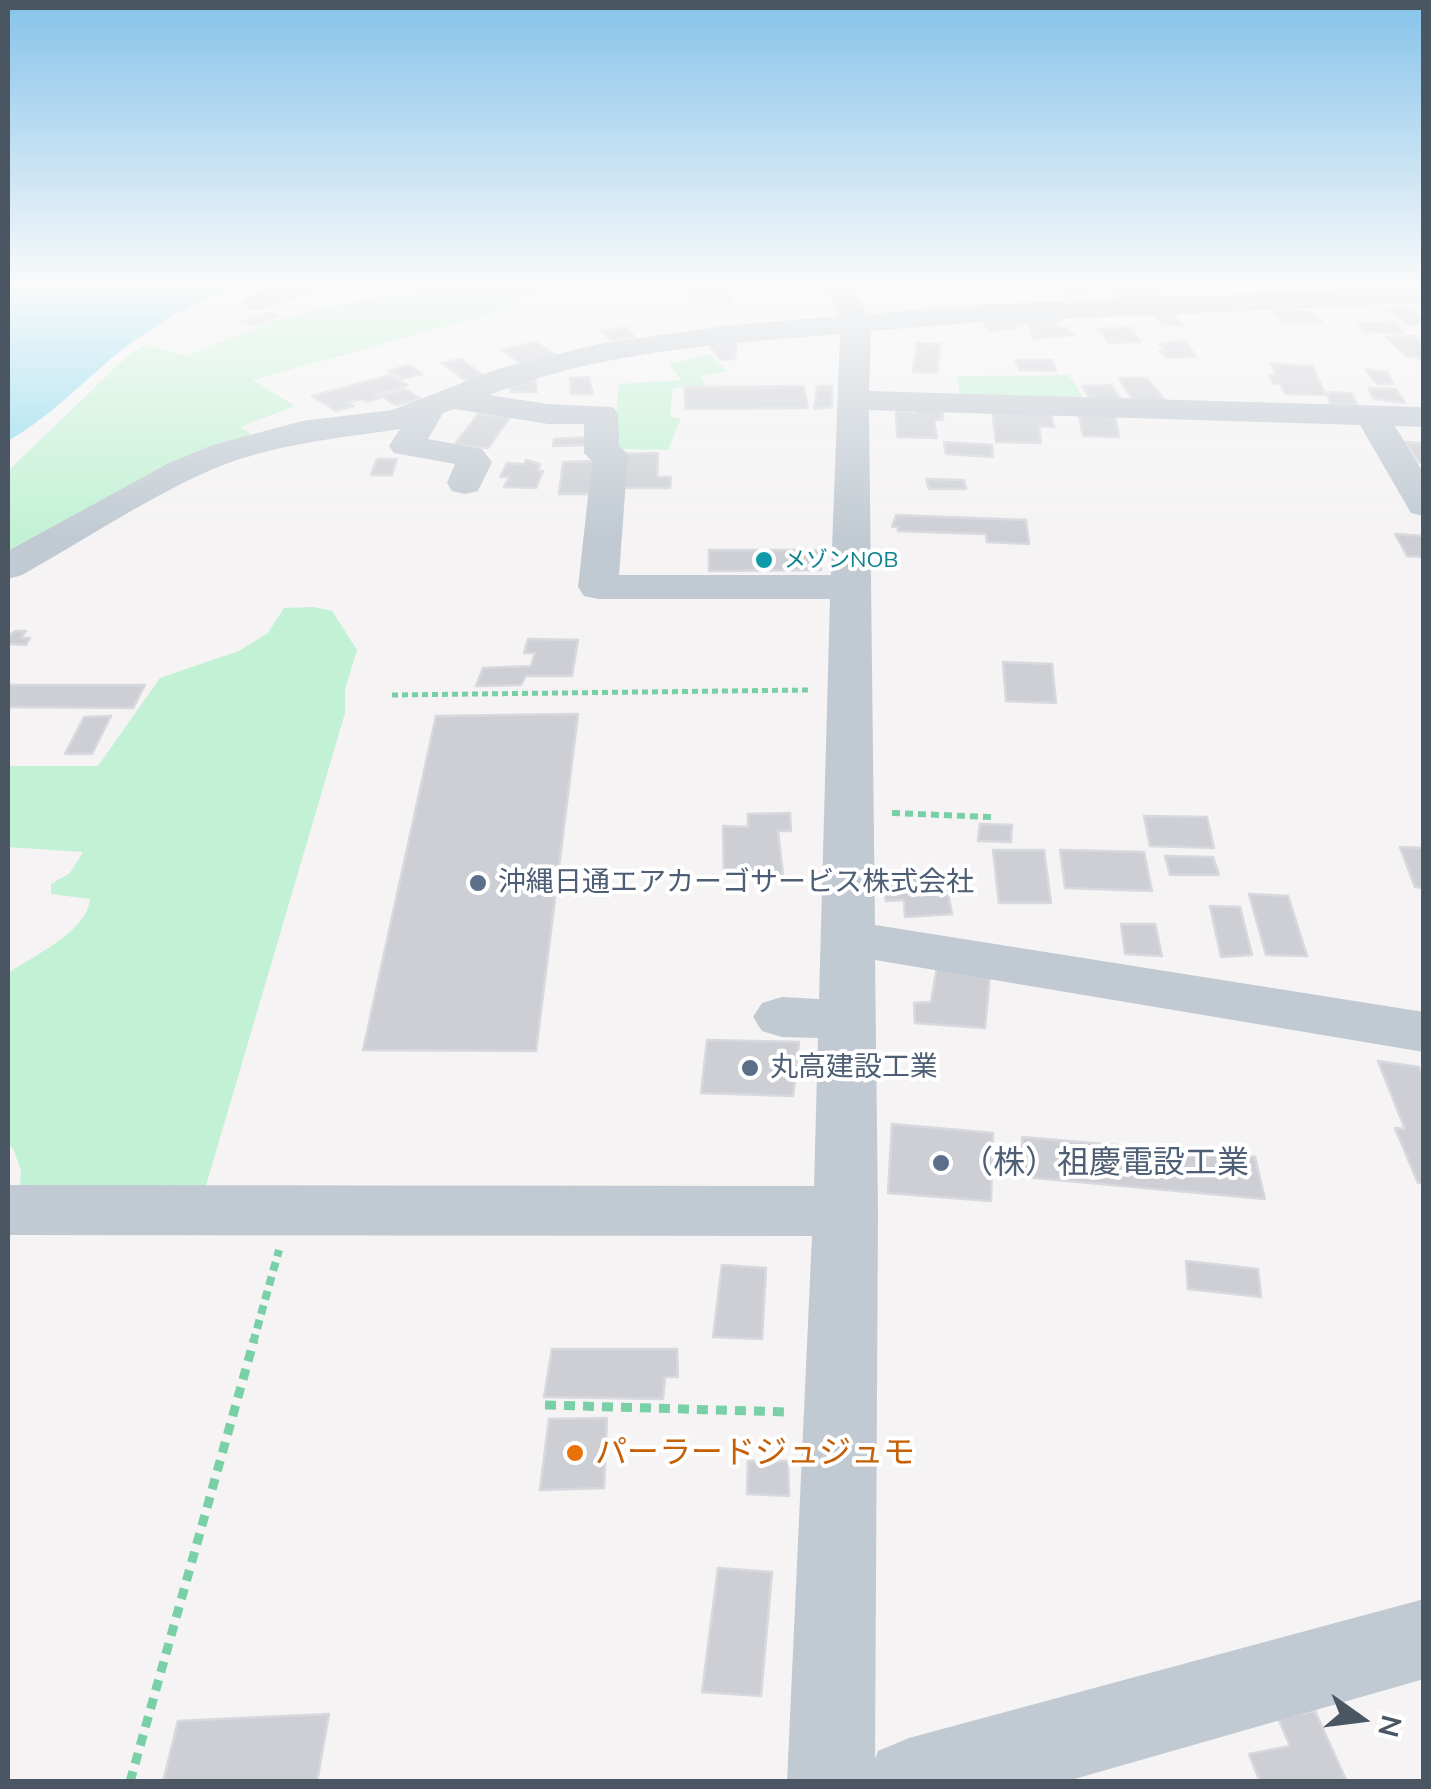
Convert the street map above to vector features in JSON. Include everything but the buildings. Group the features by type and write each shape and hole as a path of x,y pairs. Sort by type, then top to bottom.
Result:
{"street":[{"path":"8,567 182,471 225,452 302,431 386,422 437,399 538,369"},
{"path":"595,369 601,384 602,453 610,454 598,586 850,587"},
{"path":"830,1782 846,1211 853,369"},
{"path":"437,399 548,414 601,414"},
{"path":"437,399 406,446 470,456 474,462 465,482"},
{"path":"852,400 1424,417"},
{"path":"1371,415 1424,505"},
{"path":"849,938 1424,1032"},
{"path":"782,1018 848,1020"},
{"path":"8,1210 846,1211"},
{"path":"909,1782 1424,1639"}],"path":[{"path":"392,695 851,690"},
{"path":"850,811 991,818"},
{"path":"130,1782 290,1210"},
{"path":"545,1405 840,1413"}],"green space":[{"path":"113,369 291,369 253,380 295,406 240,427 254,436 8,561 8,471"},
{"path":"673,369 727,371 700,377 707,385 673,388 670,417 681,418 668,450 613,449 619,384 681,380"},
{"path":"1069,375 1087,404 961,401 957,376"},
{"path":"284,608 332,611 357,650 345,689 345,713 202,1199 19,1198 21,1171 13,1148 8,1146 8,973 69,932 87,911 90,899 51,894 51,884 70,873 83,852 8,847 8,766 98,766 160,678 239,651 268,633"}],"water":[{"path":"8,369 99,369 46,415 8,441"}],"place":[{"name":"メゾンNOB","path":"764,560"},
{"name":"沖縄日通エアカーゴサービス株式会社","path":"478,883"},
{"name":"丸高建設工業","path":"750,1068"},
{"name":"（株）祖慶電設工業","path":"941,1163"},
{"name":"パーラードジュジュモ","path":"575,1453"}]}
